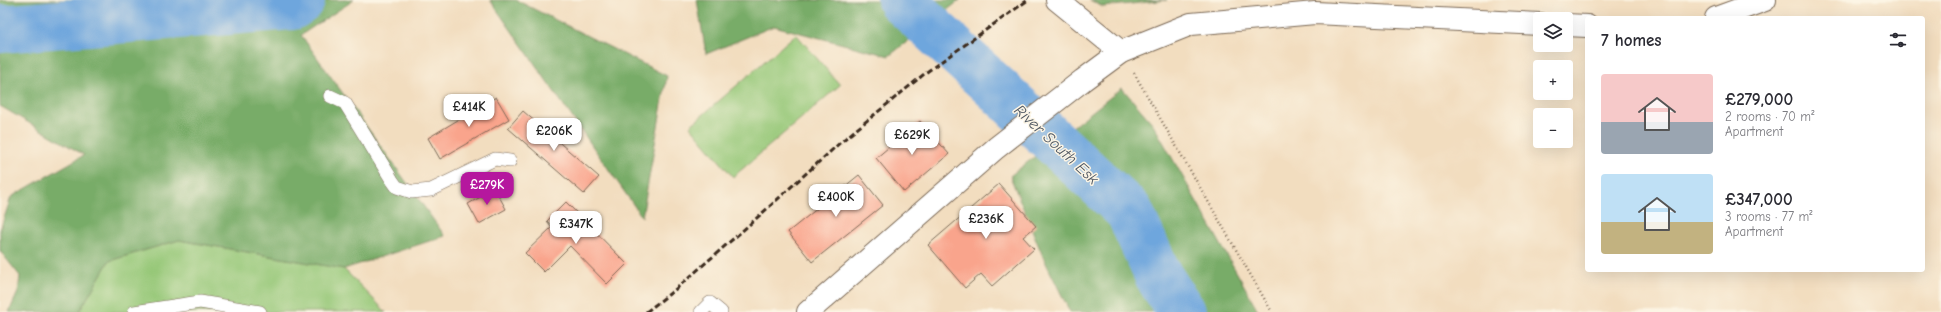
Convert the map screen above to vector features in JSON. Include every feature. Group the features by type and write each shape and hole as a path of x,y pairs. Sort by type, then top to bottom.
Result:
{"main road":[{"path":"1057,0 1121,52"},
{"path":"1721,16 1765,0"},
{"path":"808,312 996,148 1083,80 1121,52 1191,24 1315,13 1533,24"},
{"path":"1573,25 1585,26"}],"lane":[{"path":"330,96 345,103 397,186 412,192 431,190 495,158 510,161"},
{"path":"134,312 200,302 260,312"},
{"path":"701,312 710,303 721,312"}],"path":[{"path":"1121,52 1272,312"}],"green space":[{"path":"0,0 354,0 301,35 445,236 344,269 179,240 109,261 79,312 9,312 18,292 20,276 0,251 0,230 11,197 84,155 0,106"},
{"path":"490,0 516,0 667,76 642,217"},
{"path":"697,0 960,0 889,56 774,26 706,54"},
{"path":"1090,0 1167,0 1103,7"},
{"path":"796,34 840,85 733,177 690,126"},
{"path":"1122,88 1153,124 1259,312 1070,312 1044,259 1010,176"},
{"path":"179,240 344,269 386,312 79,312 109,261"}],"building":[{"path":"496,97 509,119 440,159 428,138"},
{"path":"523,111 599,177 584,194 508,128"},
{"path":"920,121 949,154 904,192 876,158"},
{"path":"859,175 883,205 812,262 788,232"},
{"path":"999,184 1036,226 1023,237 1034,249 992,286 981,274 965,288 928,245"},
{"path":"495,189 506,209 479,224 468,204"},
{"path":"566,202 627,264 607,284 570,246 544,272 525,253 552,227 547,221"}],"waterway":[{"name":"River South Esk","path":"0,29 292,6 301,0"},
{"name":"River South Esk","path":"901,0 1129,211 1159,277 1182,312"}],"railway":[{"path":"646,312 677,288 842,141 928,71 1028,0"}]}
